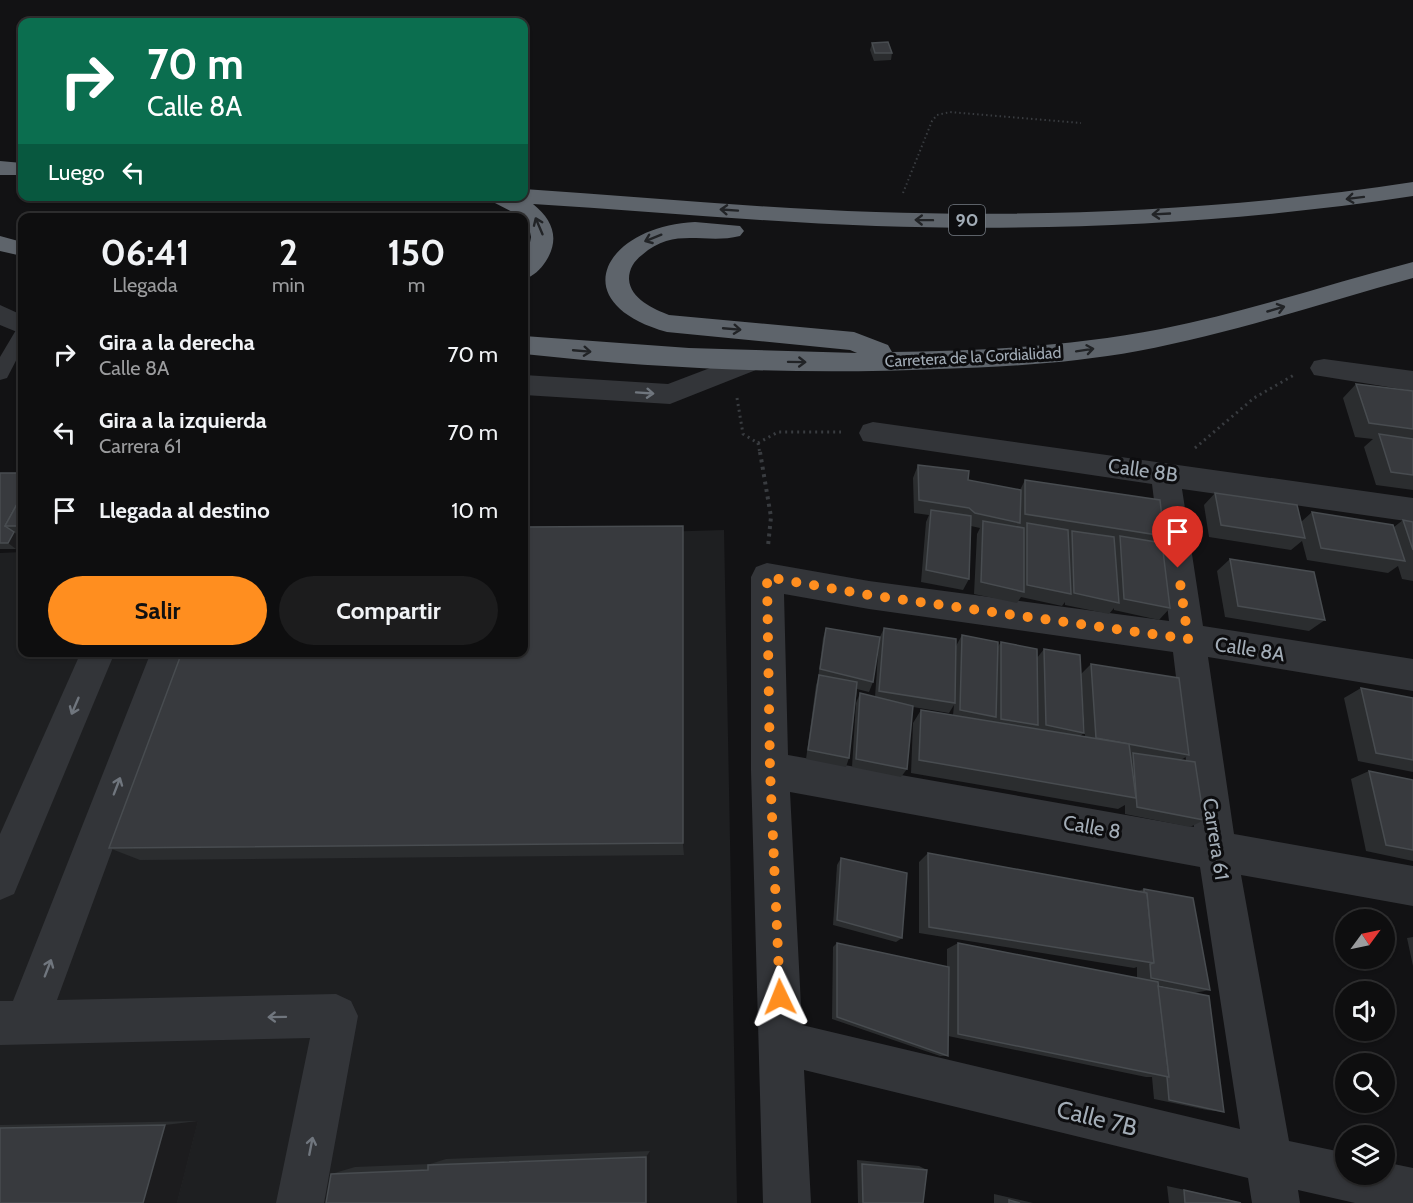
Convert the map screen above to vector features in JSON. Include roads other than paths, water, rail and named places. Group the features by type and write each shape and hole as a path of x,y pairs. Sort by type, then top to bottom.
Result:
{"highway":[{"path":"0,168 18,169"},
{"name":"90","path":"528,197 884,219 1024,221 1218,212 1413,189"},
{"path":"515,201 533,213 540,224 543,236 541,248 528,267"},
{"path":"884,219 844,234 693,230 671,232 647,239 635,247 620,266 617,282 625,299 643,315 667,323 854,341 901,362"},
{"path":"0,243 18,248"},
{"name":"Carretera de la Cordialidad","path":"528,345 633,355 752,361 901,362 1055,354 1158,339 1233,322 1413,270"}],"street":[{"path":"0,314 18,323"},
{"path":"528,385 670,394 752,361"},
{"path":"1324,368 1413,381"},
{"name":"Calle 8B","path":"873,433 1413,510"},
{"name":"Carrera 61","path":"1165,473 1217,850 1273,1182"},
{"name":"Calle 8A","path":"770,770 767,577 869,595 1188,639 1413,675"},
{"path":"0,880 96,657"},
{"path":"166,657 13,1023 336,1016 300,1203"},
{"path":"770,770 787,1203"},
{"name":"Calle 8","path":"770,770 1413,886"},
{"name":"Calle 7B","path":"781,1042 1273,1182 1413,1192"}],"lane":[{"path":"0,373 18,341"}]}
